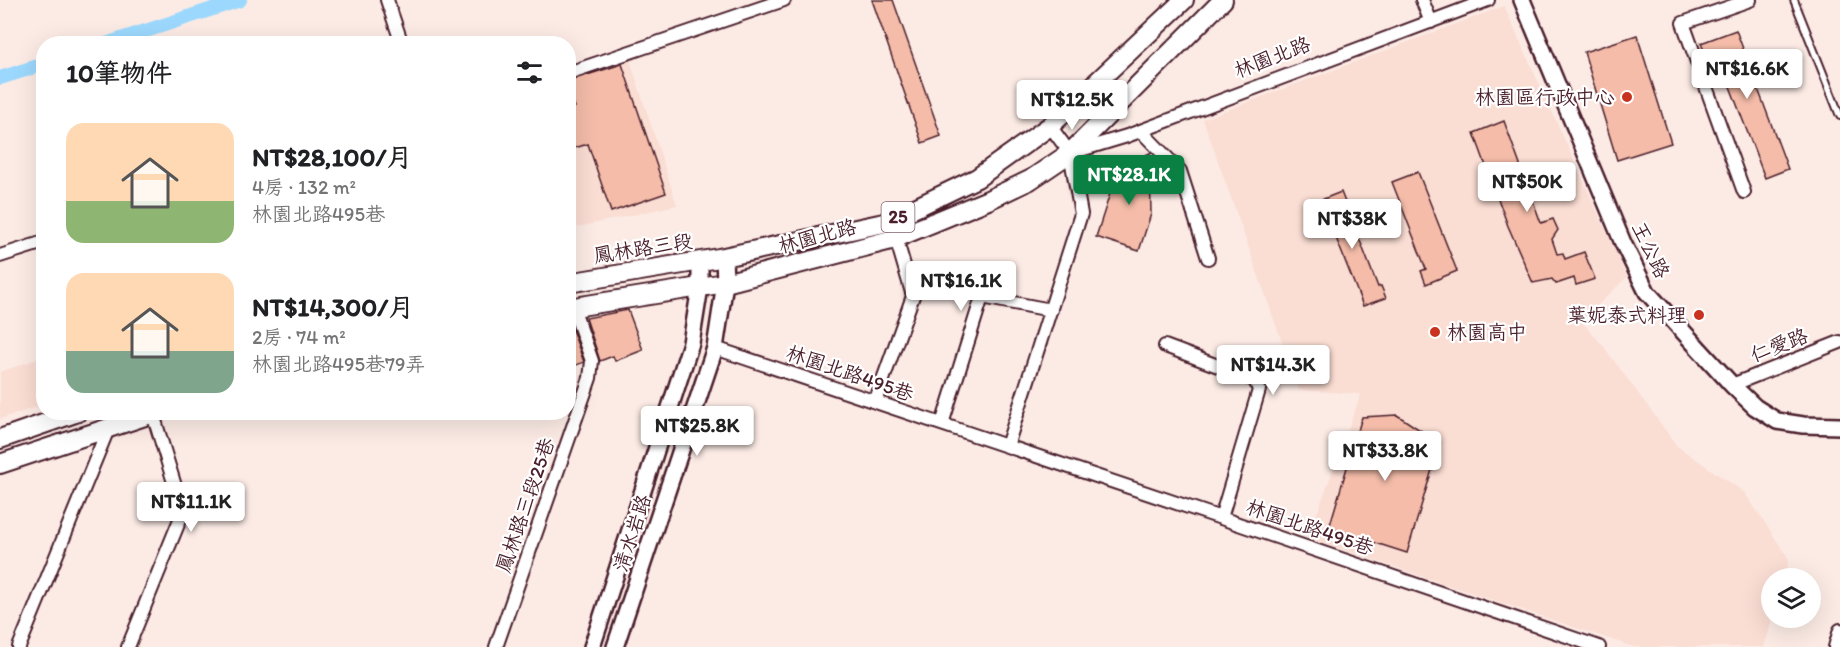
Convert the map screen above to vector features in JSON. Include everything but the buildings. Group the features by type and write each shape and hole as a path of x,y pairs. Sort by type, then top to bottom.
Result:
{"main road":[{"name":"25","path":"1050,126 1184,0"},
{"name":"25","path":"1070,153 1223,0"},
{"name":"林園北路","path":"724,257 884,223 977,178 1050,126"},
{"name":"林園北路","path":"700,288 896,237 988,200 1030,180 1070,153"},
{"name":"鳳林路三段","path":"576,282 724,257"},
{"name":"25","path":"576,307 700,288"},
{"path":"0,439 55,420"},
{"path":"0,464 134,420"}],"street":[{"path":"387,0 399,36"},
{"path":"576,70 784,0"},
{"path":"1422,0 1431,21"},
{"name":"林園北路","path":"1070,153 1141,131 1488,0"},
{"name":"王公路","path":"1522,0 1623,243 1647,292 1755,407 1777,421 1803,425 1840,426"},
{"path":"1744,192 1683,23 1731,3 1750,0"},
{"path":"1007,446 1081,213 1070,153 1050,126"},
{"path":"1141,131 1180,171 1208,258"},
{"path":"875,402 913,296 896,237"},
{"path":"0,256 36,245"},
{"name":"清水岩路","path":"615,647 715,348 725,283 724,257"},
{"name":"清水岩路","path":"592,647 692,343 700,288 700,261"},
{"path":"942,424 982,297 1051,310"},
{"name":"鳳林路三段25巷","path":"576,321 592,361 590,378 576,418"},
{"name":"仁愛路","path":"1732,385 1840,342"},
{"path":"1166,346 1255,380 1259,390 1221,518"},
{"name":"林園北路495巷","path":"715,348 1599,647"},
{"path":"128,647 183,512 157,420"},
{"name":"鳳林路三段25巷","path":"496,647 575,420"},
{"path":"19,647 108,429"},
{"path":"1835,647 1840,630"}],"lane":[{"path":"1794,0 1840,116"}],"shaded area":[{"name":"林園高中","path":"1504,6 1627,277 1581,321 1601,343 1677,446 1745,493 1789,559 1787,568 1761,568 1761,628 1770,628 1764,647 1633,647 1308,538 1361,394 1299,390 1203,119"},
{"path":"629,57 677,205 576,227 576,74"},
{"path":"36,359 36,407 0,419 0,372"}],"waterway":[{"path":"130,36 240,0"},
{"path":"0,78 36,67"}],"place":[{"name":"林園區行政中心","path":"1627,97"},
{"name":"葉妮泰式料理","path":"1699,315"},
{"name":"林園高中","path":"1435,332"}]}
